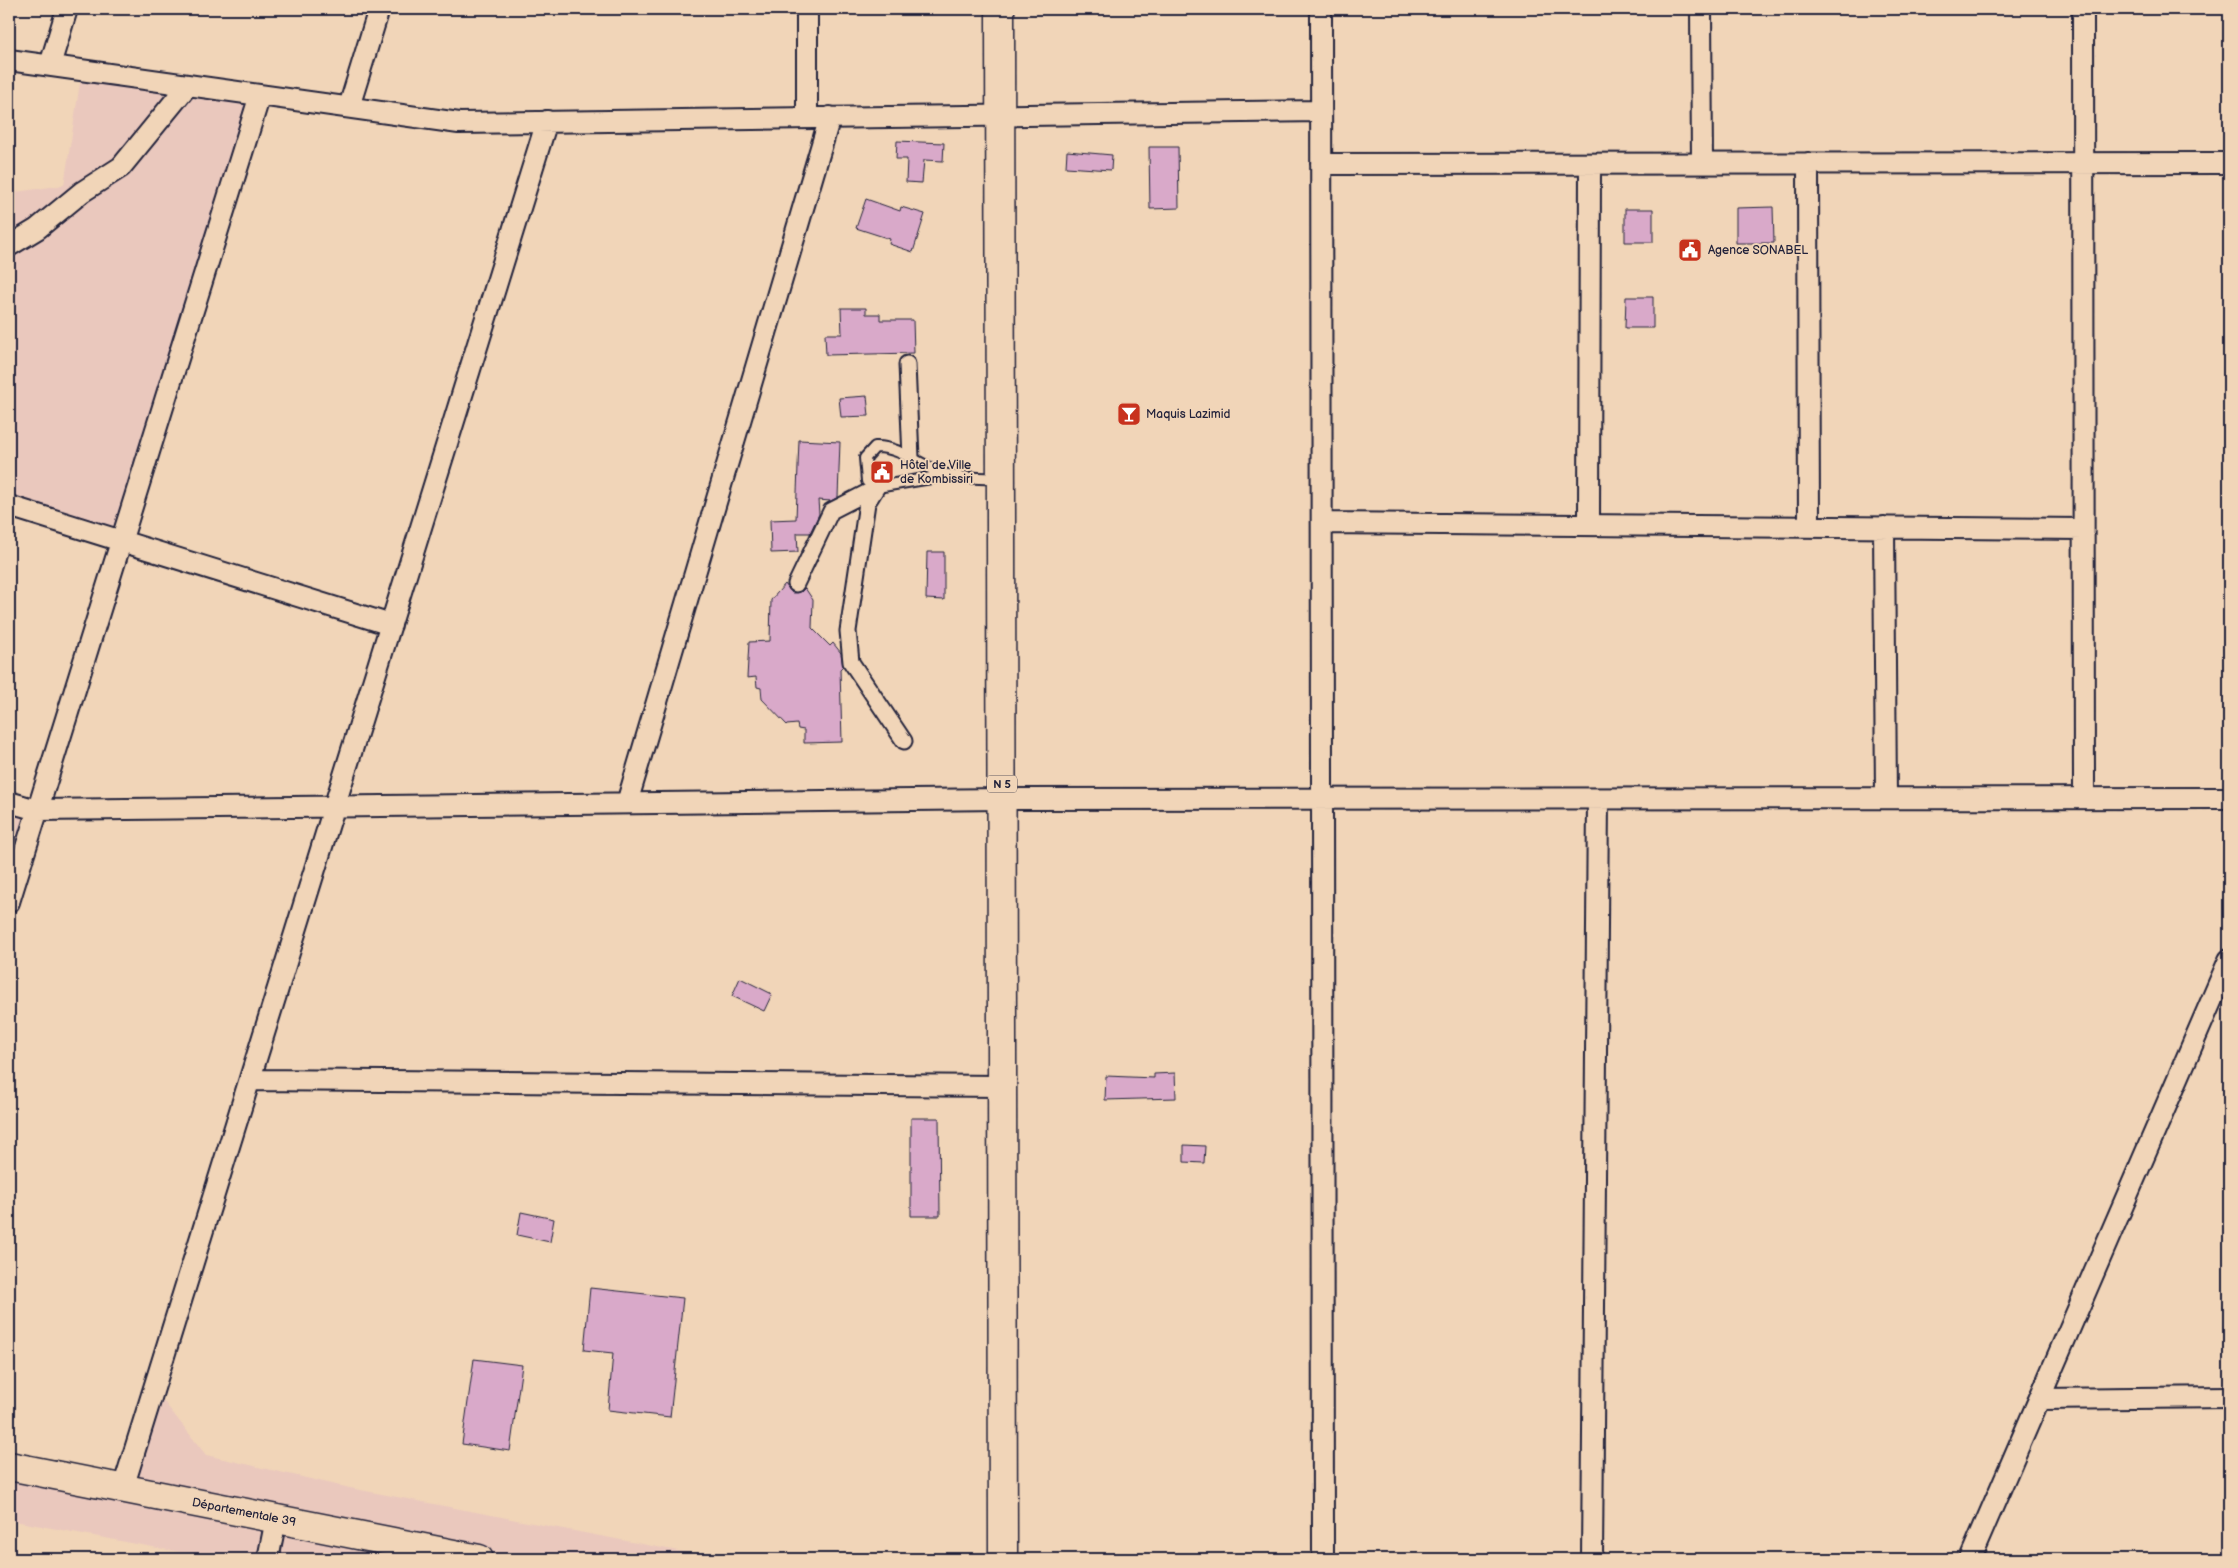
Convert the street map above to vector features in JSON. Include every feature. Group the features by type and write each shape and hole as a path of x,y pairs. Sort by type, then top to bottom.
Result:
{"main road":[{"name":"N 5","path":"1000,9 1003,1559"},
{"name":"Départementale 39","path":"9,1466 479,1559"}],"street":[{"path":"50,65 67,9"},
{"path":"349,107 379,9"},
{"path":"806,9 807,118"},
{"path":"1321,9 1323,1559"},
{"path":"1701,9 1702,164"},
{"path":"2083,9 2084,798"},
{"path":"9,60 459,123 1321,111"},
{"path":"9,246 37,228 82,192 122,167 188,85"},
{"path":"9,902 260,95"},
{"path":"628,803 830,118"},
{"path":"123,1488 547,122"},
{"path":"1808,163 1809,527"},
{"path":"1321,164 2229,163"},
{"path":"1589,525 1590,164"},
{"path":"907,364 911,458"},
{"path":"796,584 831,511 877,487"},
{"path":"877,487 867,503 848,631 851,662 904,740"},
{"path":"9,506 391,625"},
{"path":"1322,523 2083,529"},
{"path":"1884,527 1886,798"},
{"path":"1592,1559 1598,798"},
{"path":"9,802 37,810 1002,799 2229,798"},
{"path":"1970,1559 2229,960"},
{"path":"250,1080 1002,1086"},
{"path":"2040,1398 2229,1397"},
{"path":"268,1559 276,1519"}],"lane":[{"path":"949,475 888,446 875,447 865,458 867,481 877,487 949,475 1001,479"}],"shaded area":[{"path":"82,70 260,95 121,541 9,506 9,193 64,185"},
{"path":"9,802 37,810 9,902"},
{"path":"154,1389 206,1455 350,1488 720,1559 216,1559 9,1520 9,1466 123,1488"}],"building":[{"path":"897,141 944,143 943,161 924,160 922,183 906,182 907,159 896,159"},
{"path":"1149,147 1178,147 1179,208 1150,209"},
{"path":"1067,151 1112,155 1111,170 1066,167"},
{"path":"866,199 900,211 901,207 925,214 913,252 889,244 890,239 856,228"},
{"path":"1773,207 1774,243 1736,243 1736,208"},
{"path":"1625,209 1653,209 1653,242 1625,242"},
{"path":"1626,297 1653,297 1653,328 1625,328"},
{"path":"841,308 866,308 866,314 880,314 880,320 913,320 914,353 826,355 825,334 842,334"},
{"path":"867,396 869,416 841,417 839,398"},
{"path":"799,440 840,442 838,497 831,501 818,500 819,514 810,533 797,533 798,552 771,553 770,520 796,519"},
{"path":"927,552 944,552 944,600 926,599"},
{"path":"785,584 792,593 801,592 805,588 813,600 812,628 830,646 833,643 841,653 843,666 840,669 842,742 804,743 804,730 798,729 797,724 787,725 762,699 761,688 757,687 756,677 747,678 749,642 770,641 771,600"},
{"path":"740,978 772,994 764,1011 732,996"},
{"path":"1175,1073 1176,1098 1105,1100 1106,1076 1154,1078 1154,1074"},
{"path":"911,1118 939,1118 940,1216 911,1216"},
{"path":"1184,1145 1205,1146 1204,1163 1184,1162"},
{"path":"521,1212 554,1219 550,1242 517,1235"},
{"path":"590,1288 683,1298 670,1417 608,1410 613,1353 584,1350"},
{"path":"474,1359 522,1365 510,1451 462,1444"}],"place":[{"name":"Agence SONABEL","path":"1690,250"},
{"name":"Maquis Lazimid","path":"1129,414"},
{"name":"Hôtel de Ville de Kombissiri","path":"882,472"}]}
